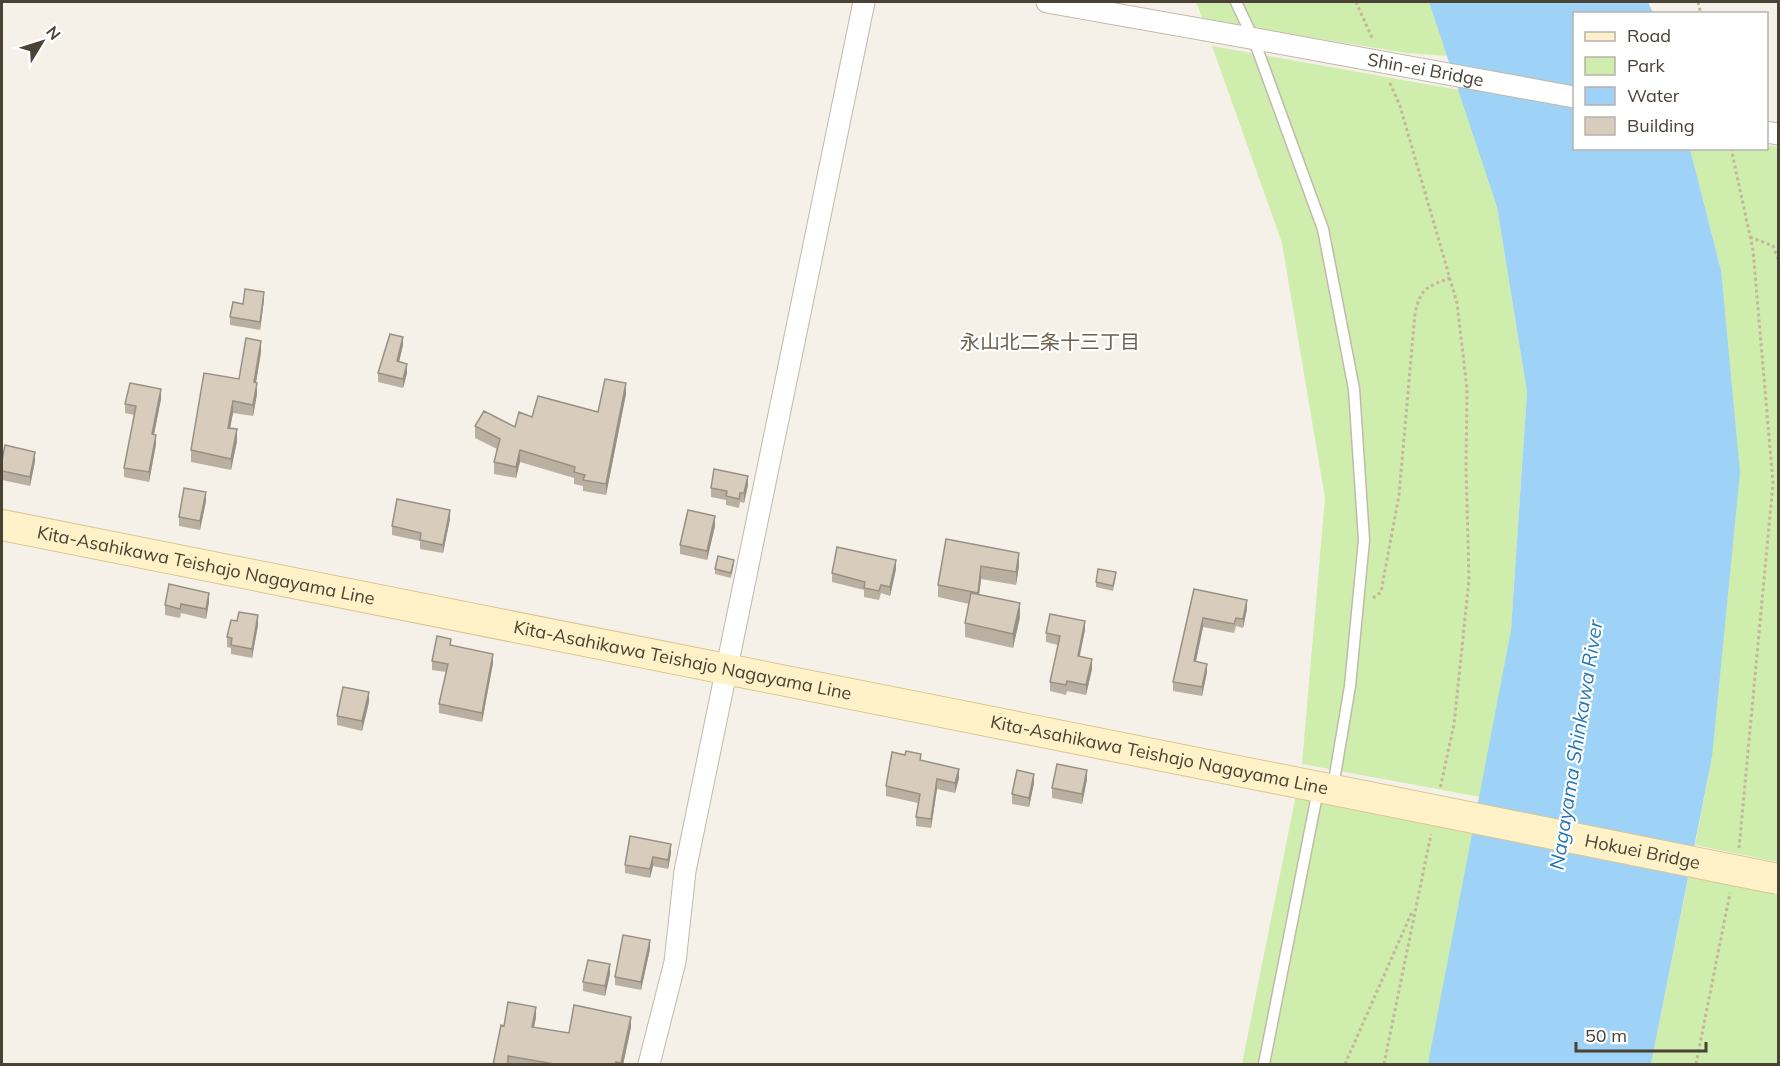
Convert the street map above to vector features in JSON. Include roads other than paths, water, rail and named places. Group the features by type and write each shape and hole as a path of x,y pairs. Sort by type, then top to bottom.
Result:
{"main road":[{"name":"Kita-Asahikawa Teishajo Nagayama Line","path":"2,525 1364,796"},
{"name":"Hokuei Bridge","path":"1364,796 1779,879"}],"street":[{"path":"649,1065 675,962 685,871 864,2"},
{"name":"Shin-ei Bridge","path":"1047,2 1573,97"}],"lane":[{"path":"1236,2 1254,40 1323,229 1354,389 1364,540 1350,686 1325,788 1264,1065"}],"water":[{"name":"Nagayama Shinkawa River","path":"1429,2 1648,2 1653,12 1573,12 1573,150 1690,150 1721,270 1740,472 1712,757 1651,1064 1428,1064 1511,630 1527,392 1497,207"}],"district":[{"name":"永山北二条十三丁目","path":"1050,342"}]}
